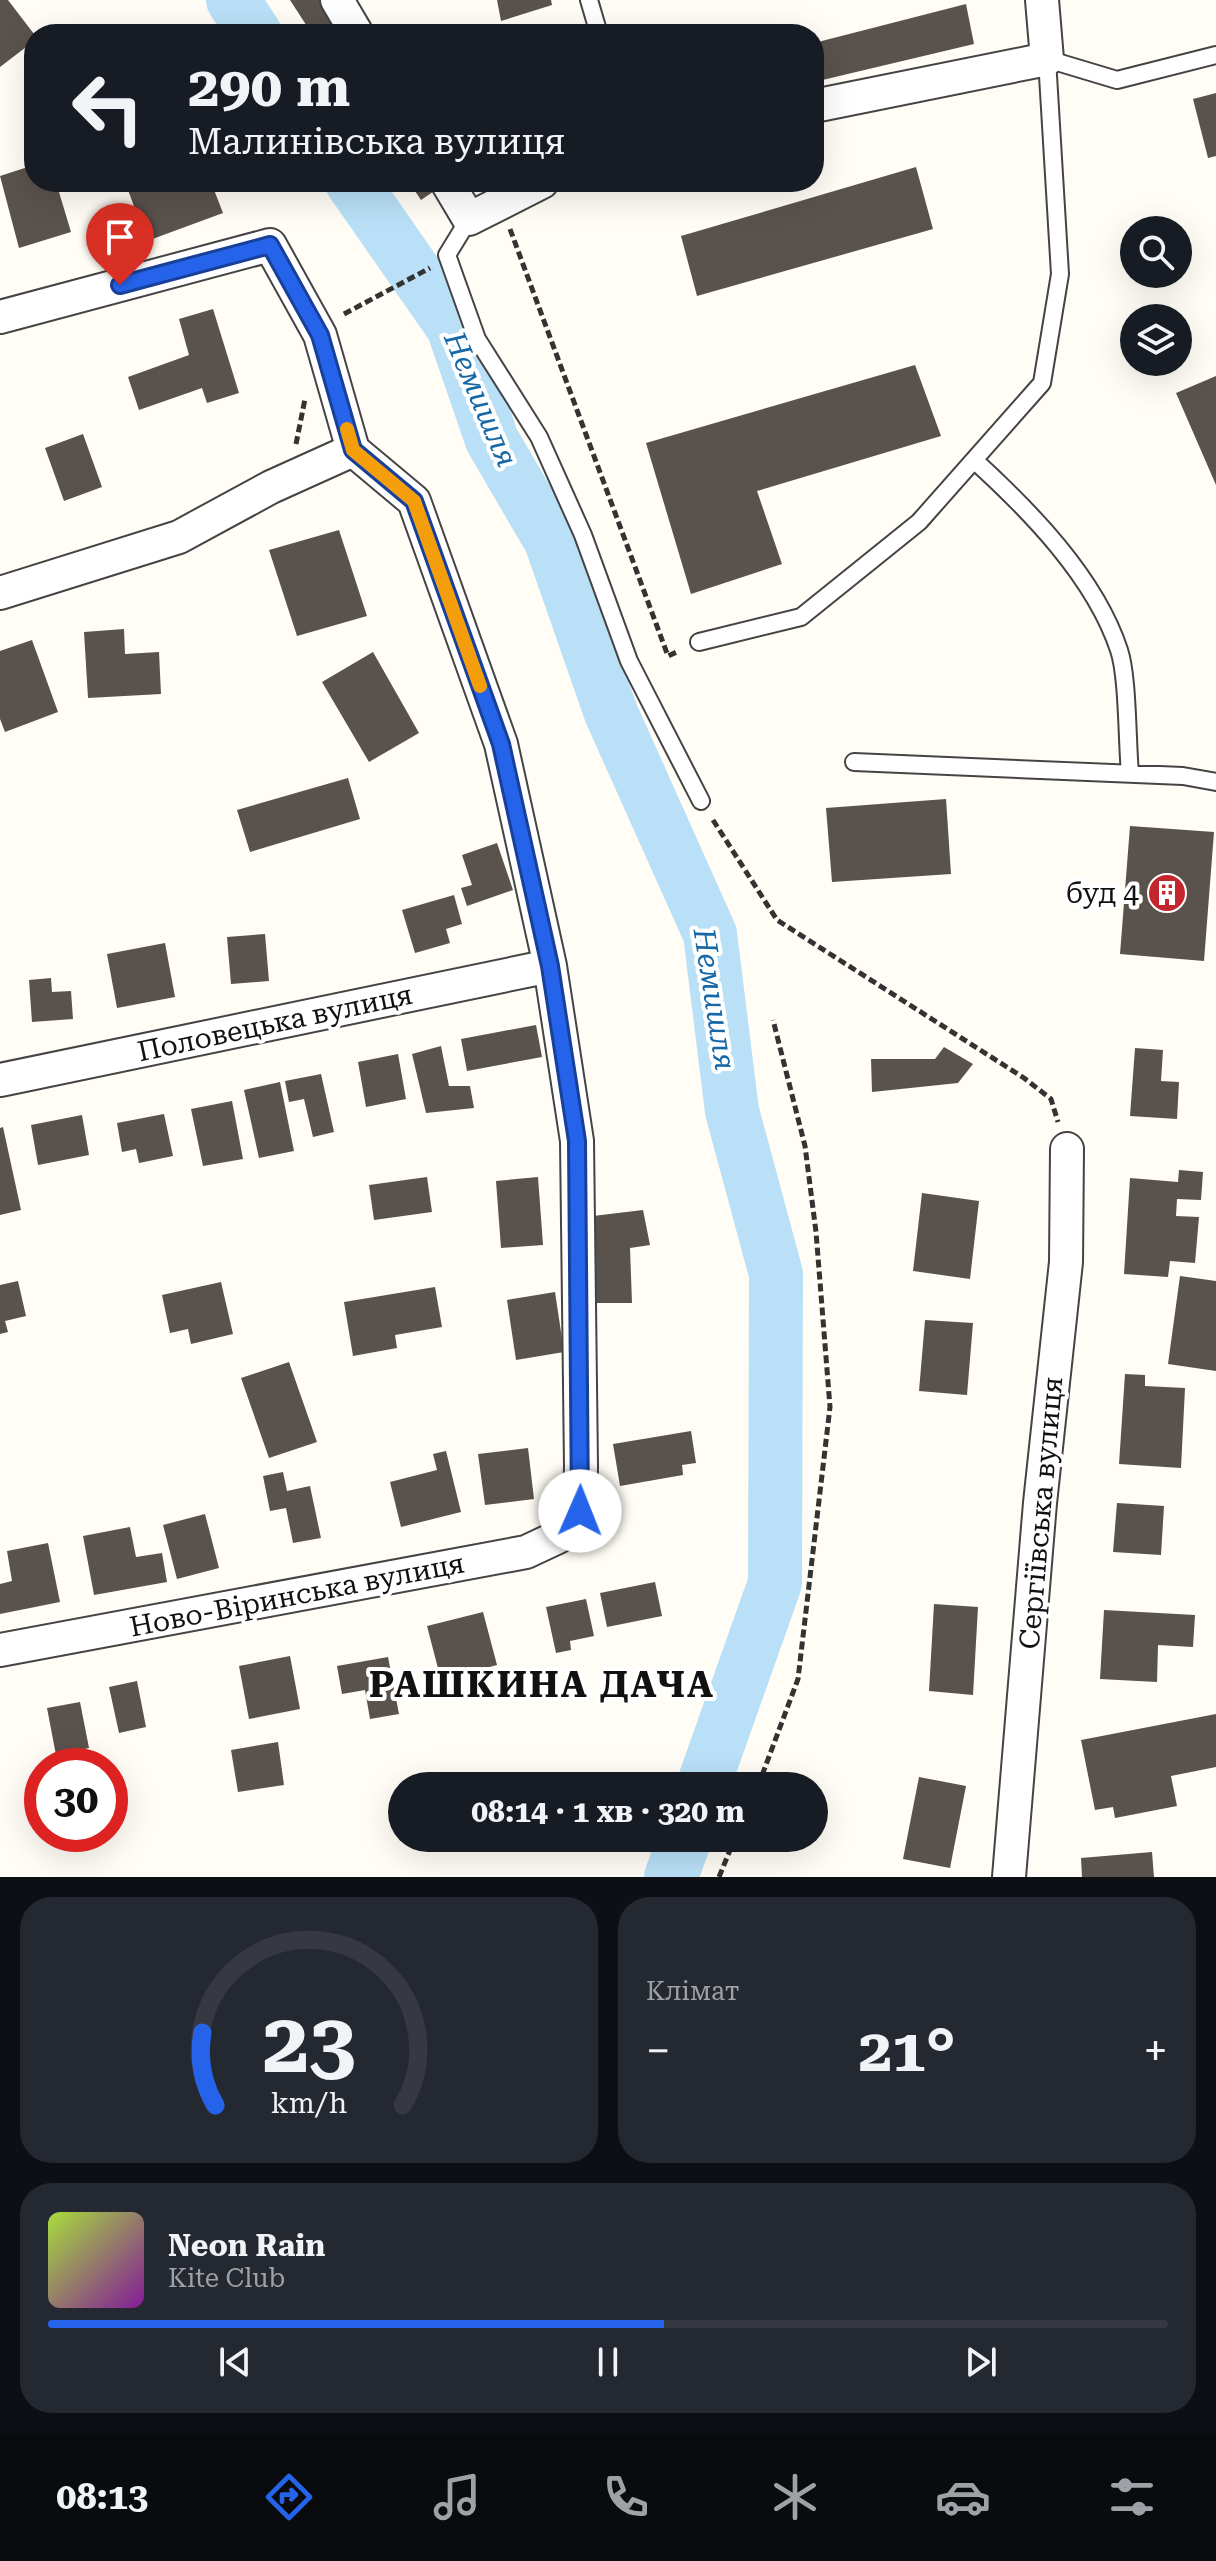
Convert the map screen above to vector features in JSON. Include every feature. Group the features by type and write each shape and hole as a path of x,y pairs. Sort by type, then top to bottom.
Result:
{"street":[{"path":"337,0 351,24"},
{"path":"824,104 1047,59 1042,0"},
{"path":"453,192 469,219 521,192"},
{"path":"0,317 270,245 320,335 353,450 414,501 501,744 550,966"},
{"path":"0,593 179,537 267,489 353,450"},
{"name":"Половецька вулиця","path":"0,1080 550,966"},
{"name":"Ново-Віринська вулиця","path":"0,1650 526,1552 558,1537 580,1511 577,1141 550,966"},
{"name":"Сергіївська вулиця","path":"1009,1877 1040,1503 1066,1262 1067,1149"}],"lane":[{"path":"589,0 596,24"},
{"path":"699,642 801,617 919,522 1042,383 1060,274 1047,59 1117,80 1216,55"},
{"path":"469,219 447,255 477,339 539,437 583,535 629,661 701,801"},
{"path":"974,460 1031,512 1099,606 1120,652 1130,773"},
{"path":"854,762 1130,773 1183,776 1216,782"}],"path":[{"path":"500,202 668,656 699,642"},
{"path":"342,315 419,276"},
{"path":"267,489 294,455 308,387"},
{"path":"701,801 777,920 1051,1099 1067,1149"},
{"path":"763,1772 798,1679 830,1407 816,1232 805,1146 773,1020"},
{"path":"719,1877 729,1852"}],"building":[{"path":"0,0 8,0 26,24 24,49 0,67"},
{"path":"290,0 327,0 343,24 306,24"},
{"path":"497,0 551,0 552,5 501,21"},
{"path":"966,4 974,44 824,80 824,40"},
{"path":"1216,93 1216,156 1208,158 1193,99"},
{"path":"916,167 933,229 697,296 681,236"},
{"path":"24,168 24,192 59,192 71,232 19,248 0,176"},
{"path":"129,192 215,192 223,213 147,241"},
{"path":"416,192 433,192 421,200"},
{"path":"213,309 239,393 207,403 202,388 139,410 128,377 189,355 179,319"},
{"path":"915,365 941,436 757,491 782,564 691,594 646,443"},
{"path":"1216,376 1216,485 1176,393"},
{"path":"83,434 102,487 64,501 45,448"},
{"path":"339,530 367,616 297,636 269,550"},
{"path":"124,629 125,654 159,652 161,694 88,698 84,632"},
{"path":"32,640 58,712 5,732 0,719 0,651"},
{"path":"373,652 419,733 369,762 322,682"},
{"path":"348,778 360,819 250,852 237,810"},
{"path":"946,799 951,874 832,882 826,808"},
{"name":"буд 4","path":"1130,826 1214,832 1204,961 1120,954"},
{"path":"497,843 513,890 467,906 461,888 472,885 462,855"},
{"path":"454,895 462,924 446,929 450,943 415,953 402,910"},
{"path":"265,934 269,981 231,984 227,937"},
{"path":"165,943 175,997 117,1008 107,954"},
{"path":"51,978 52,992 71,991 73,1019 32,1022 29,980"},
{"path":"536,1025 542,1057 467,1071 461,1039"},
{"path":"441,1046 449,1086 470,1086 474,1108 426,1113 412,1054"},
{"path":"944,1047 973,1064 958,1083 872,1092 871,1059 935,1059"},
{"path":"1135,1048 1163,1050 1161,1081 1179,1082 1177,1119 1130,1116"},
{"path":"398,1054 406,1099 366,1107 358,1062"},
{"path":"321,1074 334,1132 313,1137 304,1099 289,1102 285,1081"},
{"path":"280,1082 294,1151 259,1158 244,1090"},
{"path":"232,1101 243,1159 203,1166 191,1109"},
{"path":"164,1114 173,1156 139,1163 136,1149 122,1152 117,1123"},
{"path":"82,1115 89,1155 38,1165 31,1125"},
{"path":"3,1127 21,1210 0,1215 0,1128"},
{"path":"1179,1170 1203,1172 1201,1200 1177,1199 1176,1216 1199,1217 1195,1263 1170,1261 1168,1277 1124,1274 1130,1178 1178,1182"},
{"path":"427,1177 432,1212 374,1220 369,1185"},
{"path":"538,1177 543,1245 501,1248 496,1181"},
{"path":"922,1193 979,1201 970,1279 913,1271"},
{"path":"643,1210 650,1245 630,1248 632,1303 596,1303 593,1216"},
{"path":"1180,1276 1216,1281 1216,1371 1168,1364"},
{"path":"18,1281 26,1316 5,1321 8,1332 0,1334 0,1285"},
{"path":"221,1282 233,1334 191,1344 188,1329 170,1333 162,1295"},
{"path":"435,1287 442,1327 395,1335 397,1348 353,1356 344,1302"},
{"path":"555,1292 564,1352 516,1360 507,1300"},
{"path":"925,1320 973,1323 967,1395 919,1391"},
{"path":"289,1362 317,1442 269,1458 241,1378"},
{"path":"1125,1374 1145,1375 1145,1386 1185,1388 1181,1468 1119,1464"},
{"path":"691,1431 696,1463 682,1465 683,1475 620,1486 613,1444"},
{"path":"528,1448 534,1499 485,1505 478,1454"},
{"path":"446,1451 461,1512 401,1527 390,1482 437,1470 433,1454"},
{"path":"283,1472 287,1491 310,1486 321,1538 293,1543 286,1508 270,1511 263,1476"},
{"path":"1117,1503 1164,1506 1161,1555 1113,1552"},
{"path":"205,1514 219,1568 177,1579 163,1525"},
{"path":"130,1527 136,1557 162,1553 167,1582 94,1595 83,1536"},
{"path":"48,1543 60,1602 0,1614 0,1584 12,1581 7,1551"},
{"path":"655,1582 662,1616 607,1627 600,1593"},
{"path":"586,1599 594,1636 570,1641 571,1650 556,1653 546,1607"},
{"path":"934,1604 978,1607 973,1695 929,1691"},
{"path":"1104,1610 1195,1615 1193,1647 1158,1645 1157,1682 1100,1679"},
{"path":"483,1612 497,1665 441,1680 427,1626"},
{"path":"290,1656 300,1709 249,1719 239,1666"},
{"path":"388,1657 399,1714 370,1719 365,1690 342,1694 337,1666"},
{"path":"137,1681 146,1727 119,1733 109,1687"},
{"path":"80,1702 89,1748 55,1748 47,1708"},
{"path":"1216,1714 1216,1767 1171,1776 1177,1806 1115,1818 1113,1807 1095,1810 1081,1740"},
{"path":"278,1742 284,1785 238,1792 231,1750"},
{"path":"919,1777 966,1786 950,1868 903,1859"},
{"path":"1152,1852 1154,1877 1082,1877 1081,1858"}],"waterway":[{"name":"Немишля","path":"233,0 249,24"},
{"name":"Немишля","path":"359,192 453,327 492,440 551,541 611,713 710,934 732,1111 776,1274 775,1583 708,1772"},
{"name":"Немишля","path":"671,1877 680,1852"}],"slow traffic":[{"path":"347,429 353,450 414,501 480,686"}],"place":[{"name":"буд 4","path":"1167,893"}],"district":[{"name":"РАШКИНА ДАЧА","path":"542,1685"}],"route":[{"path":"120,285 270,245 320,335 353,450 414,501 501,744 550,966 577,1141 580,1511"}]}
